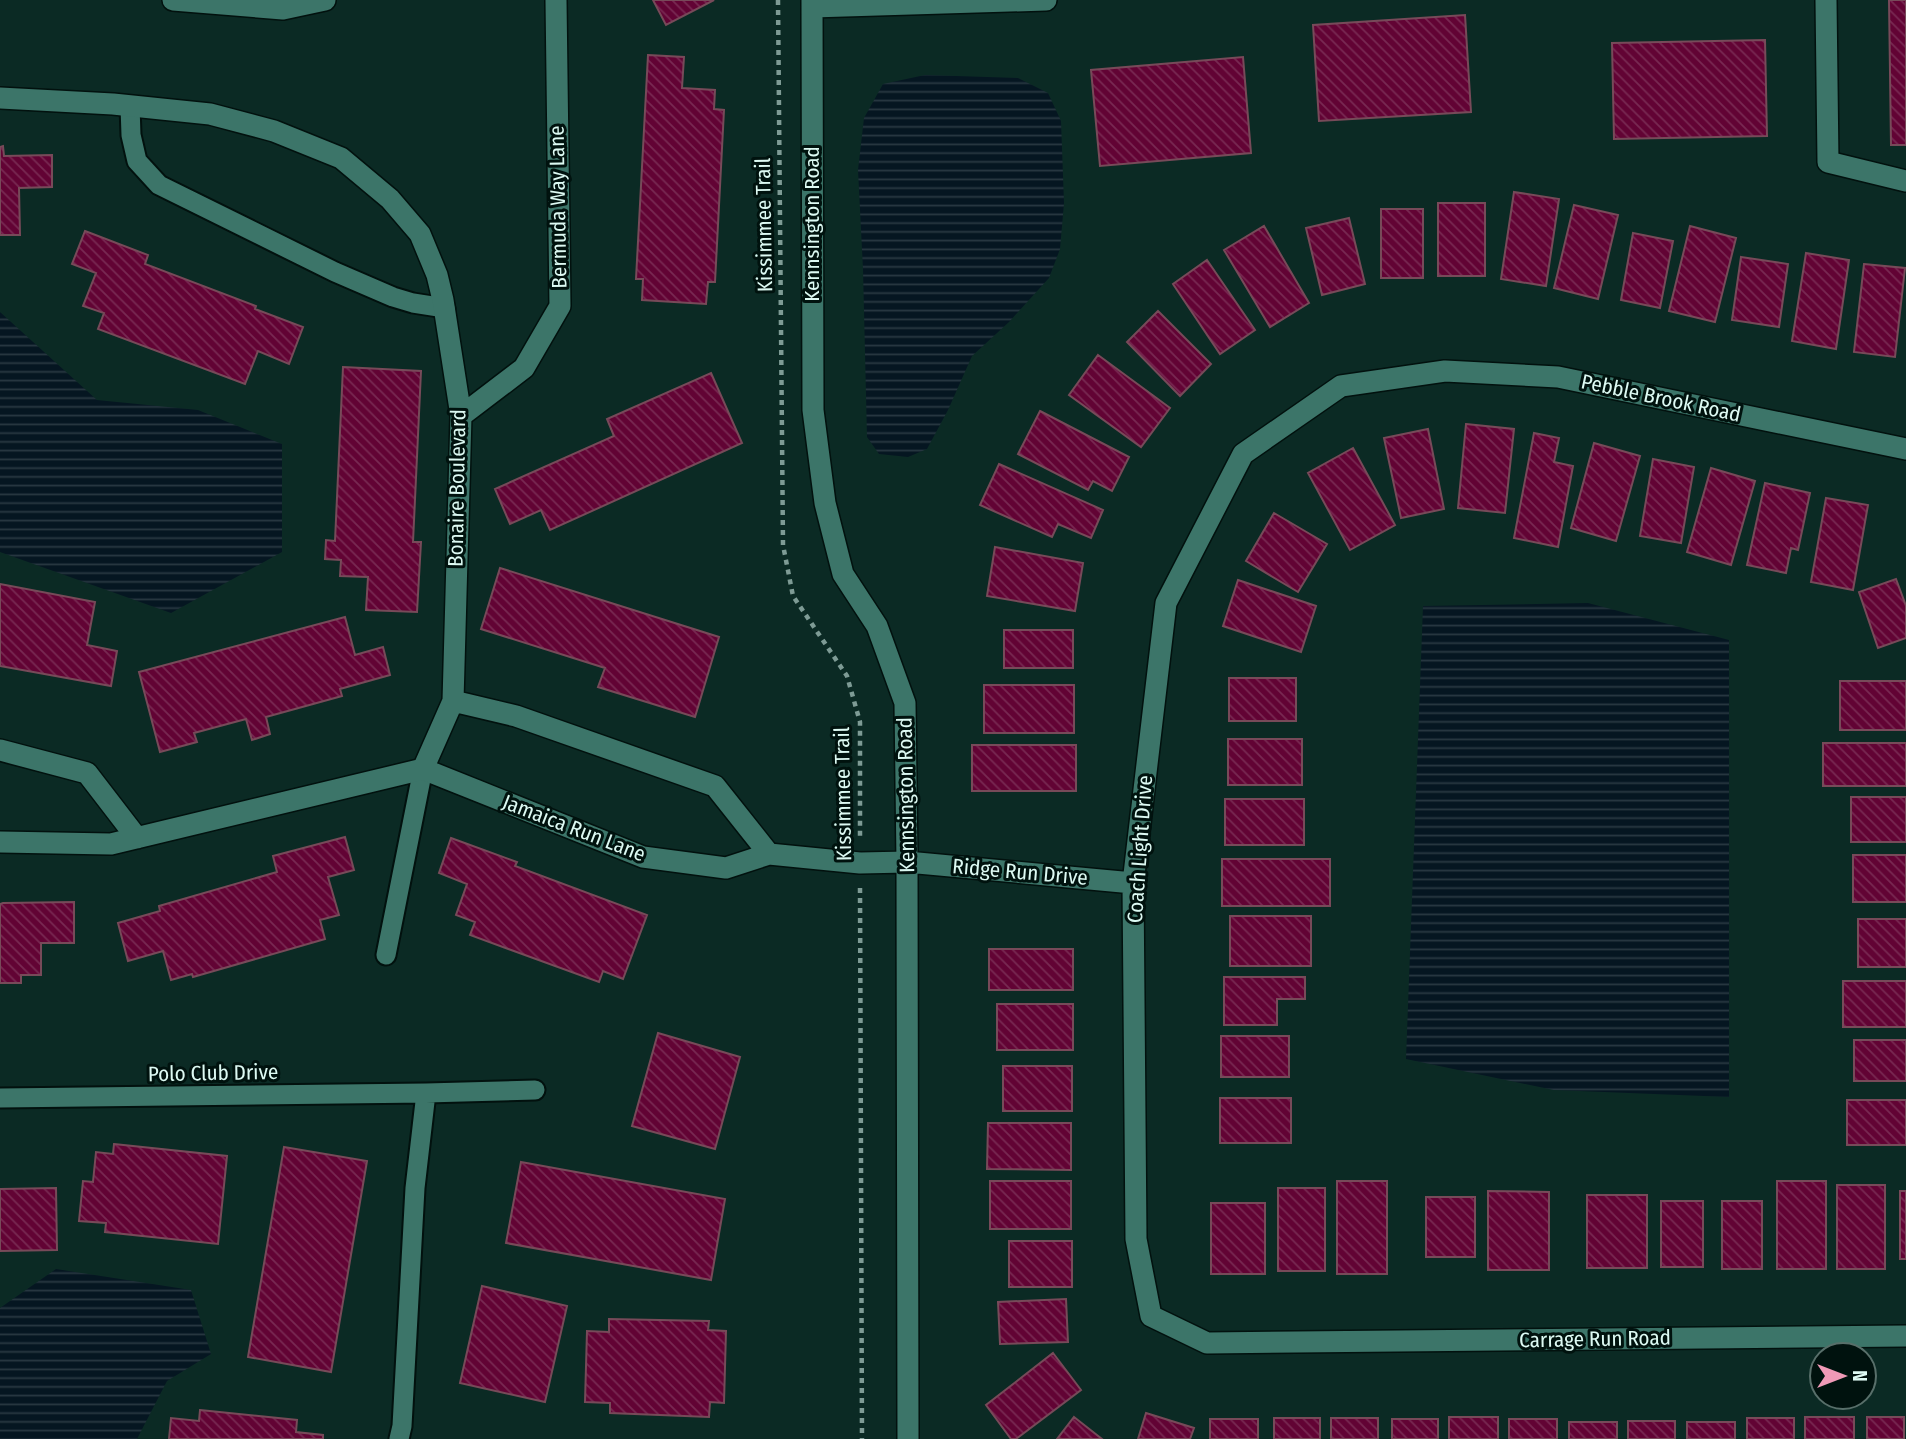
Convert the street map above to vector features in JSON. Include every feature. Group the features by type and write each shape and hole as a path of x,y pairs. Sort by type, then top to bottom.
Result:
{"street":[{"path":"173,0 283,9 326,0"},
{"name":"Bermuda Way Lane","path":"461,416 524,368 559,306 556,0"},
{"path":"812,3 1046,0"},
{"path":"1826,0 1828,162 1906,181"},
{"name":"Kennsington Road","path":"812,3 813,410 825,503 843,574 877,626 905,703 908,1439"},
{"name":"Bonaire Boulevard","path":"0,98 209,114 274,131 341,158 390,199 420,234 438,275 461,416 453,701 423,769"},
{"name":"Pebble Brook Road","path":"1414,375 1445,371 1558,377 1906,449"},
{"name":"Coach Light Drive","path":"1284,1342 1207,1343 1151,1316 1136,1239 1133,883 1166,603 1243,454 1341,386 1414,375"},
{"path":"453,701 516,716 715,786 769,854"},
{"path":"0,750 87,773 137,838"},
{"path":"0,842 111,844 423,769"},
{"name":"Jamaica Run Lane","path":"423,769 643,857 726,868 769,854 860,863 907,862"},
{"name":"Ridge Run Drive","path":"907,862 1133,883"},
{"name":"Carrage Run Road","path":"1284,1342 1906,1336"}],"lane":[{"path":"130,106 131,135 137,161 159,185 393,298 445,309"},
{"path":"386,955 423,769"},
{"name":"Polo Club Drive","path":"0,1098 535,1090"},
{"path":"399,1439 402,1426 415,1188 426,1093"}],"path":[{"name":"Kissimmee Trail","path":"778,0 783,545 793,596 847,676 860,722 862,1439"}],"water":[{"path":"925,75 1018,78 1048,93 1061,121 1064,203 1060,249 1049,278 1009,322 972,356 927,449 908,457 879,454 867,437 858,170 864,118 883,84"},
{"path":"0,312 97,400 198,410 282,444 282,552 171,613 0,552"},
{"path":"1588,603 1729,640 1729,1097 1554,1090 1406,1059 1423,606"},
{"path":"56,1269 191,1290 211,1354 167,1381 137,1439 0,1439 0,1308"}],"building":[{"path":"653,0 714,0 666,25"},
{"path":"1889,0 1906,0 1906,145 1891,145"},
{"path":"1465,15 1471,112 1319,121 1313,25"},
{"path":"1765,40 1767,136 1614,139 1612,43"},
{"path":"648,55 684,57 682,88 715,90 714,109 724,110 715,282 708,282 706,304 642,300 643,279 636,279"},
{"path":"1243,57 1251,153 1100,166 1091,70"},
{"path":"3,146 4,156 52,155 52,187 19,188 20,235 0,235 0,147"},
{"path":"1514,192 1559,199 1546,286 1501,279"},
{"path":"1438,203 1485,203 1485,276 1438,276"},
{"path":"1574,205 1618,215 1598,299 1554,288"},
{"path":"1381,209 1423,209 1423,278 1381,278"},
{"path":"1349,218 1365,284 1322,295 1306,228"},
{"path":"1264,226 1309,303 1270,327 1224,250"},
{"path":"1690,226 1736,238 1715,322 1669,311"},
{"path":"85,231 148,255 145,264 303,327 289,364 258,351 245,384 98,329 104,313 83,306 96,273 72,264"},
{"path":"1633,233 1673,241 1660,308 1621,300"},
{"path":"1806,253 1849,260 1836,349 1792,341"},
{"path":"1741,257 1788,264 1779,327 1732,320"},
{"path":"1207,260 1255,330 1220,354 1173,284"},
{"path":"1864,264 1905,268 1895,357 1854,352"},
{"path":"1158,311 1211,364 1180,396 1127,342"},
{"path":"1098,355 1170,408 1141,447 1069,395"},
{"path":"343,367 421,371 413,542 421,542 417,612 366,610 368,577 340,576 341,560 325,559 326,540 335,541"},
{"path":"711,373 742,443 550,530 541,510 510,524 495,489 614,436 607,419"},
{"path":"1040,411 1129,457 1112,491 1093,481 1088,490 1018,454"},
{"path":"1466,424 1514,429 1505,513 1458,508"},
{"path":"1428,429 1444,509 1401,518 1384,438"},
{"path":"1534,433 1559,438 1554,462 1573,466 1558,547 1514,538"},
{"path":"1594,443 1640,456 1616,541 1571,528"},
{"path":"1353,448 1395,525 1350,550 1308,473"},
{"path":"1653,459 1694,467 1681,543 1640,536"},
{"path":"999,464 1103,510 1091,538 1058,524 1052,537 980,505"},
{"path":"1711,468 1755,481 1731,565 1687,552"},
{"path":"1765,483 1810,493 1798,550 1791,548 1786,573 1747,565"},
{"path":"1826,498 1868,505 1853,590 1811,582"},
{"path":"1274,513 1327,544 1298,592 1246,561"},
{"path":"995,547 1083,563 1075,611 987,596"},
{"path":"500,568 719,637 695,717 598,687 605,668 481,629"},
{"path":"1896,579 1906,606 1906,638 1878,648 1859,592"},
{"path":"1238,580 1316,606 1301,652 1223,626"},
{"path":"0,584 95,602 87,645 117,651 111,686 0,666"},
{"path":"345,617 355,655 383,647 390,675 340,689 342,696 266,717 270,734 252,740 246,719 194,733 197,742 160,752 139,672"},
{"path":"1004,630 1073,630 1073,668 1004,668"},
{"path":"1229,678 1296,678 1296,721 1229,721"},
{"path":"1840,681 1906,681 1906,730 1840,730"},
{"path":"984,685 1074,685 1074,733 984,733"},
{"path":"1228,739 1302,739 1302,785 1228,785"},
{"path":"1823,743 1906,743 1906,786 1823,786"},
{"path":"972,745 1076,745 1076,791 972,791"},
{"path":"1851,797 1906,797 1906,842 1851,842"},
{"path":"1225,799 1304,799 1304,845 1225,845"},
{"path":"345,837 354,870 328,877 339,915 320,920 325,939 193,977 192,974 171,980 163,951 128,961 118,923 160,911 159,906 277,872 273,856"},
{"path":"451,838 517,862 515,866 647,915 623,979 603,971 599,982 470,935 475,922 456,915 467,884 439,873"},
{"path":"1853,855 1906,855 1906,902 1853,902"},
{"path":"1222,859 1330,859 1330,906 1222,906"},
{"path":"74,902 74,943 41,943 41,975 21,975 21,983 0,983 0,904"},
{"path":"1230,916 1311,916 1311,966 1230,966"},
{"path":"1858,919 1906,919 1906,967 1858,967"},
{"path":"989,949 1073,949 1073,990 989,990"},
{"path":"1224,977 1305,977 1305,999 1277,999 1277,1025 1224,1025"},
{"path":"1843,981 1906,981 1906,1027 1843,1027"},
{"path":"997,1004 1073,1004 1073,1050 997,1050"},
{"path":"658,1033 740,1057 715,1149 632,1126"},
{"path":"1221,1036 1289,1036 1289,1077 1221,1077"},
{"path":"1854,1040 1906,1040 1906,1081 1854,1081"},
{"path":"1003,1066 1072,1066 1072,1111 1003,1111"},
{"path":"1220,1098 1291,1098 1291,1143 1220,1143"},
{"path":"1847,1100 1906,1100 1906,1145 1847,1145"},
{"path":"988,1123 1071,1123 1071,1170 987,1169"},
{"path":"114,1144 227,1156 218,1244 105,1232 106,1223 79,1221 83,1181 93,1182 96,1152 113,1154"},
{"path":"284,1147 367,1161 331,1372 248,1357"},
{"path":"521,1162 725,1199 711,1280 506,1243"},
{"path":"990,1181 1071,1181 1071,1229 990,1229"},
{"path":"1337,1181 1387,1181 1387,1274 1337,1274"},
{"path":"1777,1181 1826,1181 1826,1269 1777,1269"},
{"path":"1837,1185 1885,1185 1885,1269 1837,1269"},
{"path":"56,1188 57,1250 0,1251 0,1189"},
{"path":"1278,1188 1325,1188 1325,1271 1278,1271"},
{"path":"1488,1191 1549,1192 1549,1270 1488,1270"},
{"path":"1900,1191 1906,1191 1906,1259 1900,1259"},
{"path":"1587,1195 1647,1195 1647,1268 1587,1268"},
{"path":"1426,1197 1475,1197 1475,1257 1426,1257"},
{"path":"1661,1201 1703,1201 1703,1267 1661,1267"},
{"path":"1722,1201 1762,1201 1762,1269 1722,1269"},
{"path":"1211,1203 1265,1203 1265,1274 1211,1274"},
{"path":"1009,1241 1072,1241 1072,1287 1009,1287"},
{"path":"482,1286 567,1306 545,1402 460,1383"},
{"path":"1066,1299 1068,1342 1000,1344 998,1302"},
{"path":"609,1319 709,1321 708,1330 726,1331 724,1403 710,1402 709,1417 610,1413 610,1403 585,1402 587,1331 609,1332"},
{"path":"1053,1353 1081,1390 1016,1439 1011,1439 986,1405"},
{"path":"200,1410 297,1420 296,1432 323,1435 323,1439 169,1439 171,1418 199,1421"},
{"path":"1146,1413 1194,1428 1190,1439 1138,1439"},
{"path":"1074,1417 1102,1439 1057,1439"},
{"path":"1449,1417 1498,1417 1498,1439 1449,1439"},
{"path":"1805,1417 1854,1417 1854,1439 1805,1439"},
{"path":"1867,1417 1904,1417 1904,1439 1867,1439"},
{"path":"1274,1418 1320,1418 1320,1439 1274,1439"},
{"path":"1331,1418 1378,1418 1378,1439 1331,1439"},
{"path":"1747,1418 1794,1418 1794,1439 1747,1439"},
{"path":"1210,1419 1258,1419 1258,1439 1210,1439"},
{"path":"1392,1419 1438,1419 1438,1439 1392,1439"},
{"path":"1509,1419 1557,1419 1557,1439 1509,1439"},
{"path":"1628,1421 1675,1421 1675,1439 1628,1439"},
{"path":"1569,1422 1617,1422 1617,1439 1569,1439"},
{"path":"1687,1422 1735,1422 1735,1439 1687,1439"}]}
